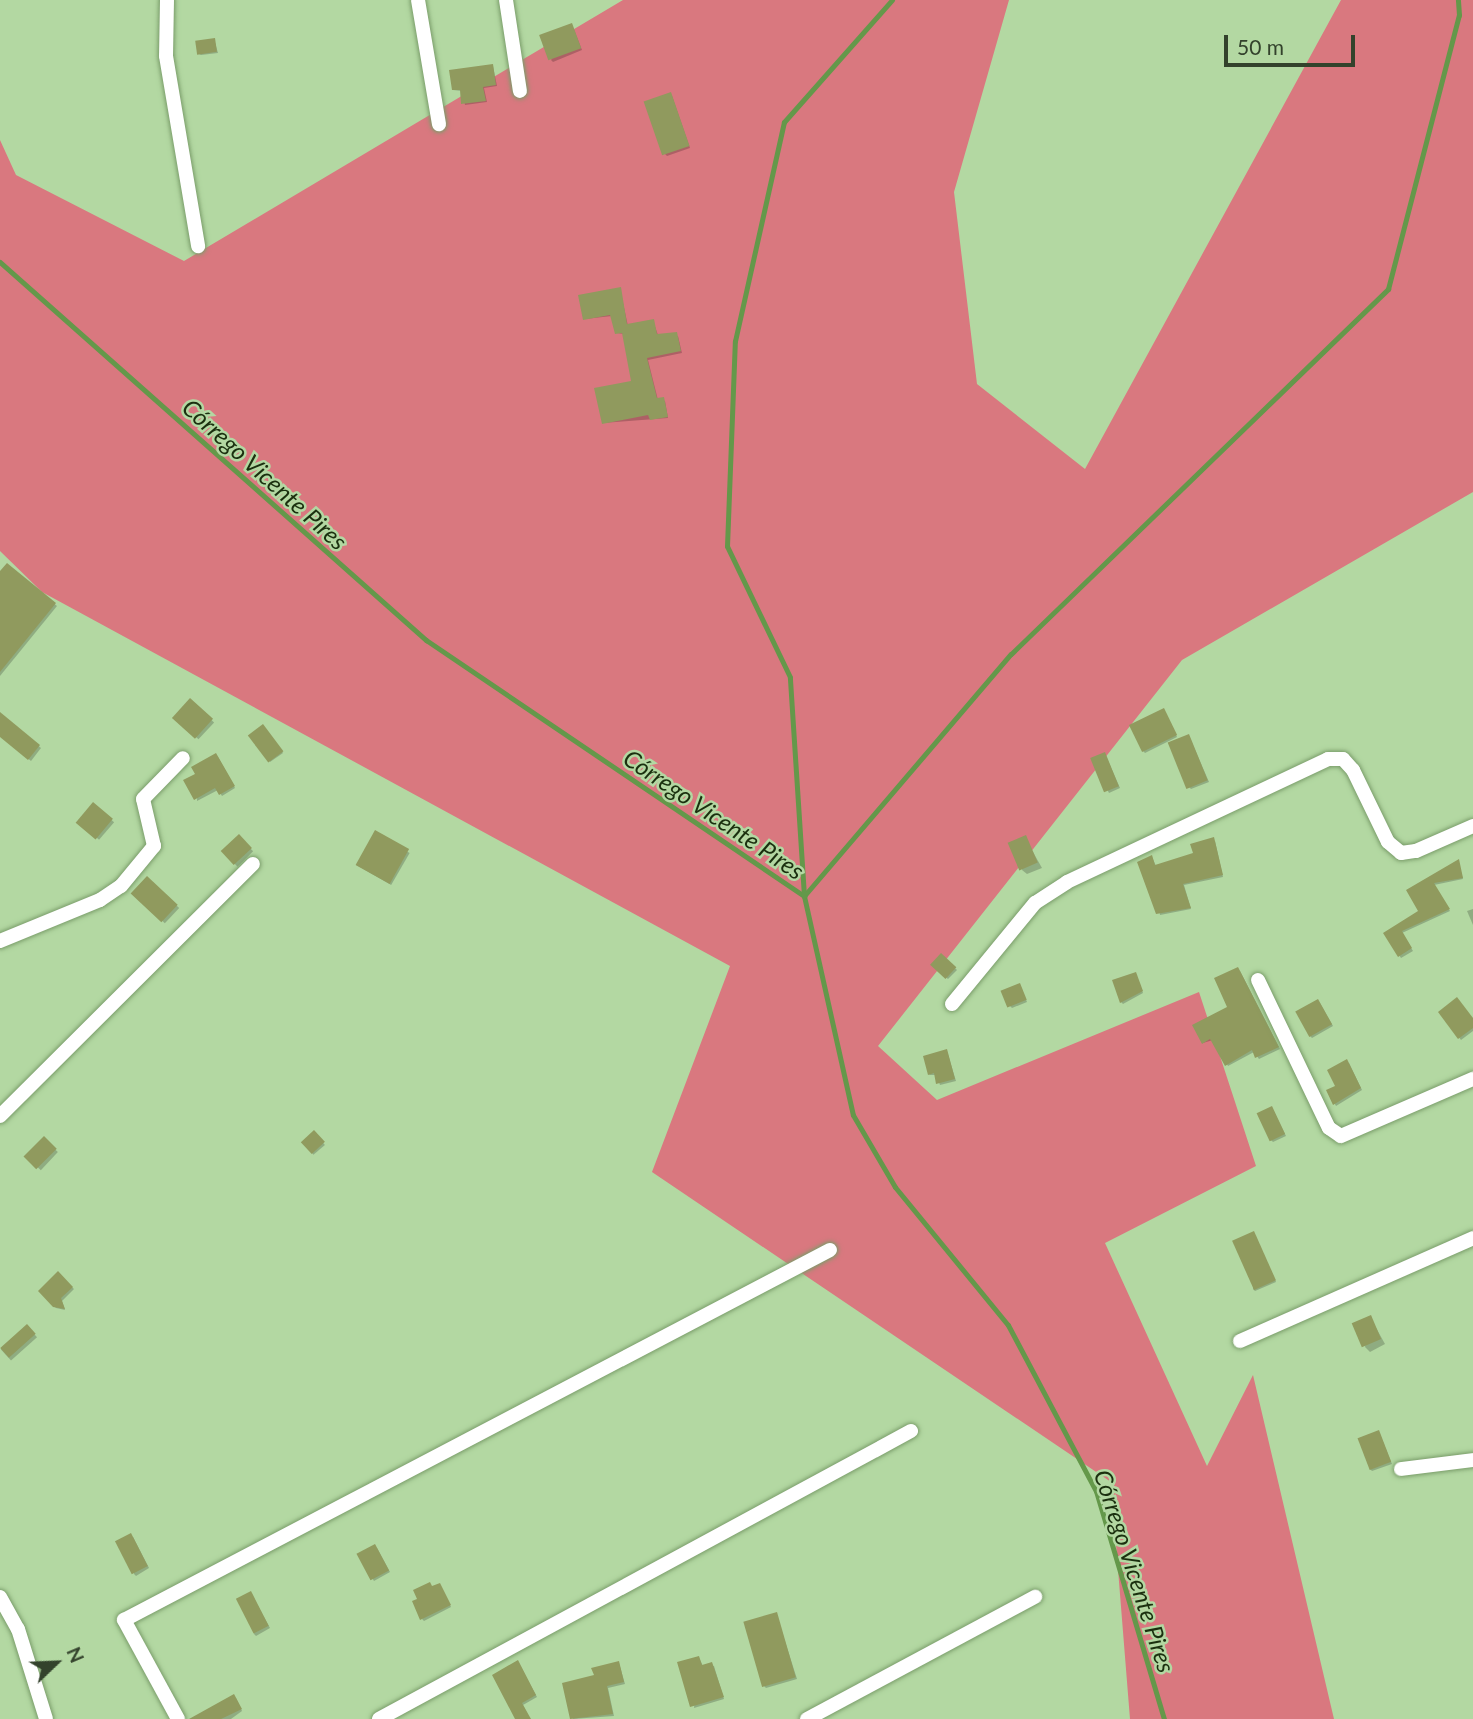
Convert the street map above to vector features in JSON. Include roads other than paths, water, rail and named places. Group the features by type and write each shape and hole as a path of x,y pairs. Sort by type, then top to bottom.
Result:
{"street":[{"path":"167,0 166,56 198,246"},
{"path":"418,0 439,124"},
{"path":"506,0 520,91"},
{"path":"0,941 100,900 121,886 154,846 143,799 183,758"},
{"path":"952,1004 1035,903 1067,883 1328,759 1343,759 1353,770 1388,842 1401,853 1416,851 1473,826"},
{"path":"0,1116 253,864"},
{"path":"1258,980 1329,1128 1340,1136 1473,1079"},
{"path":"1240,1341 1473,1238"},
{"path":"178,1719 124,1620 830,1251"},
{"path":"379,1719 911,1432"},
{"path":"1401,1469 1473,1460"},
{"path":"0,1597 18,1629 46,1719"},
{"path":"807,1719 1035,1597"}],"waterway":[{"path":"804,896 790,677 727,546 735,341 784,122 892,0"},
{"path":"804,896 1011,654 1388,289 1459,15 1458,0"},
{"name":"Córrego Vicente Pires","path":"0,262 426,640 804,896 853,1115 895,1187 1008,1325 1096,1491 1164,1719"}]}
